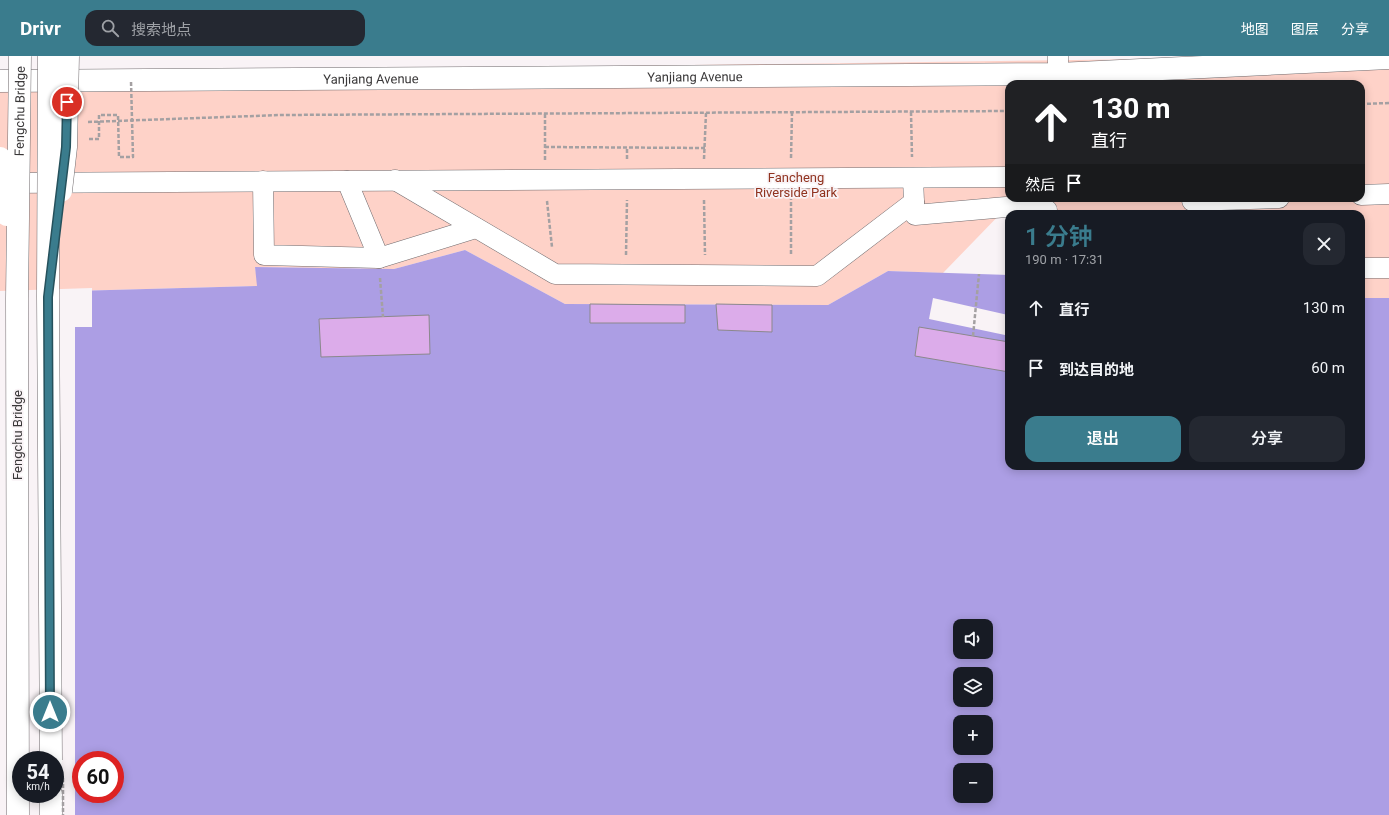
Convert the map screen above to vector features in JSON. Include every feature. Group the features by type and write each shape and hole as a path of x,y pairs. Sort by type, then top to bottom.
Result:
{"main road":[{"name":"Fengchu Bridge","path":"18,815 17,299 20,56"},
{"path":"50,56 48,297 51,751"},
{"path":"48,297 66,147 68,56"},
{"path":"74,56 74,81"},
{"name":"Yanjiang Avenue","path":"0,81 131,81 1389,58"},
{"path":"0,158 17,299"},
{"path":"51,803 51,815"}],"street":[{"path":"0,183 1005,177"},
{"path":"913,178 915,215 1006,207 1047,210"},
{"path":"395,180 555,274 817,276 914,202"},
{"path":"263,181 264,255 379,258 476,228"},
{"path":"347,181 379,258"},
{"path":"1365,195 1389,194"},
{"path":"1195,204 1223,202"},
{"path":"1365,268 1389,268"}],"path":[{"path":"84,139 99,139 98,115 118,115 119,157 133,157 131,81"},
{"path":"1365,104 1389,103"},
{"path":"86,122 280,115 1005,111"},
{"path":"911,112 913,178"},
{"path":"545,147 705,148"},
{"path":"626,274 627,148"},
{"path":"379,258 383,317"},
{"path":"973,336 980,274"}],"green space":[{"name":"Fancheng Riverside Park","path":"1389,56 1389,298 1365,298 1365,210 1049,210 1007,207 943,273 888,271 828,305 565,304 465,250 394,269 255,267 258,286 0,293 0,74"}],"shaded area":[{"path":"465,250 565,304 828,305 888,271 1005,275 1005,470 1365,470 1365,298 1389,298 1389,815 0,815 0,293 257,286 255,267 394,269"}],"pier":[{"path":"92,288 92,327 75,327 75,751 72,751 72,803 75,803 75,815 0,815 0,291"},
{"path":"933,298 1005,314 1005,335 929,319"}],"building":[{"path":"590,304 685,305 685,323 590,323"},
{"path":"716,304 772,305 772,332 718,330"},
{"path":"429,315 430,354 321,357 319,319"},
{"path":"919,327 1005,341 1005,371 915,356"}],"route":[{"path":"50,712 48,297 66,147 67,102"}]}
